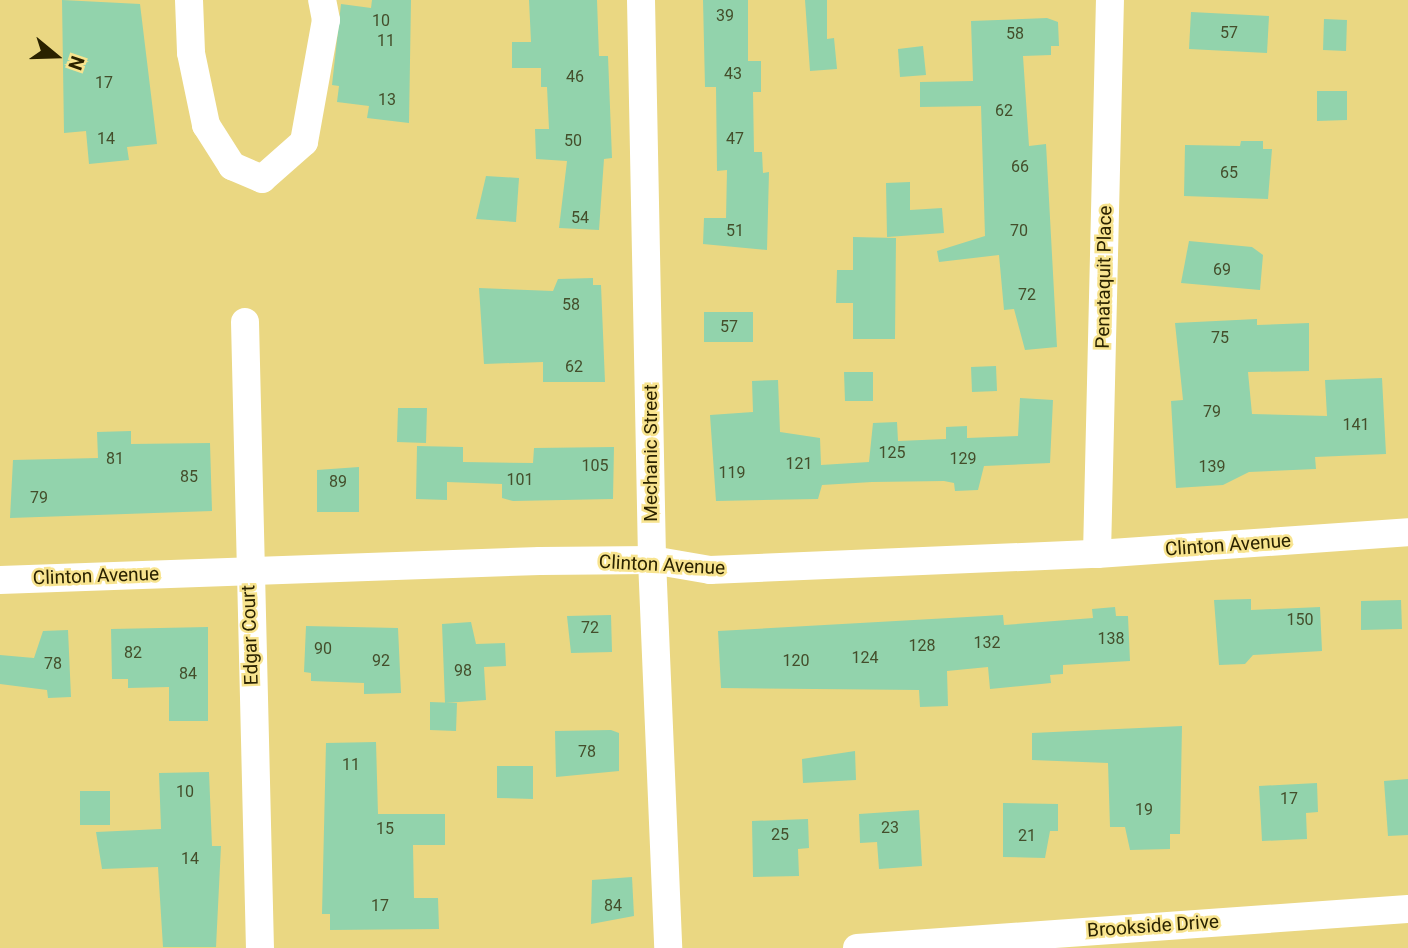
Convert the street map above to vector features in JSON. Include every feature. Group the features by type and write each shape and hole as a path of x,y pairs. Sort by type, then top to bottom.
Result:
{"street":[{"path":"189,0 191,53 206,125 232,166 262,179 304,142 326,20 322,0"},
{"name":"Mechanic Street","path":"641,0 652,560 668,948"},
{"name":"Penataquit Place","path":"1097,554 1110,0"},
{"name":"Edgar Court","path":"244,321 248,570 260,948"},
{"name":"Clinton Avenue","path":"0,580 248,570 652,560 710,570 1097,554 1408,532"},
{"name":"Brookside Drive","path":"857,948 1408,909"}],"building":[{"path":"62,0 140,4 157,144 127,147 129,160 89,164 86,131 64,133"},
{"path":"372,0 411,0 409,123 367,118 369,106 337,102 339,86 332,85 341,4 371,8"},
{"path":"529,0 597,0 599,56 608,56 612,158 604,159 599,230 559,228 567,161 536,159 535,129 549,129 547,87 541,87 541,68 512,68 512,42 531,42"},
{"path":"703,0 748,0 748,61 761,61 761,92 753,92 754,152 762,152 763,173 769,172 767,250 703,244 704,218 726,218 727,170 717,171 716,87 705,87"},
{"path":"805,0 827,0 827,39 834,38 837,69 810,71"},
{"path":"1191,12 1269,16 1267,53 1189,49"},
{"path":"1047,18 1058,22 1059,46 1051,46 1051,55 1023,56 1029,146 1046,144 1057,347 1025,350 1014,309 1004,310 999,255 939,262 937,251 985,236 981,106 920,107 920,82 973,81 971,21"},
{"path":"1324,19 1347,20 1346,51 1323,50"},
{"path":"923,46 926,75 900,77 898,49"},
{"path":"1317,91 1347,91 1347,120 1317,121"},
{"path":"1241,141 1263,141 1263,149 1272,149 1268,199 1184,196 1185,145 1240,146"},
{"path":"486,176 519,178 516,222 476,219"},
{"path":"910,182 910,210 942,208 944,233 887,237 886,183"},
{"path":"853,237 896,238 895,339 853,339 853,303 836,303 837,270 853,270"},
{"path":"1189,241 1252,247 1263,255 1260,290 1181,283"},
{"path":"593,278 593,285 601,285 605,382 543,382 543,362 484,364 479,288 553,291 558,279"},
{"path":"704,312 753,312 753,342 704,342"},
{"path":"1257,319 1257,325 1309,323 1309,371 1248,372 1252,414 1327,416 1325,380 1382,378 1386,454 1315,457 1316,469 1249,472 1223,485 1176,488 1171,401 1183,400 1175,323"},
{"path":"996,366 997,391 972,392 971,367"},
{"path":"844,372 873,372 873,401 845,401"},
{"path":"778,380 780,432 820,438 821,465 869,462 873,423 897,422 898,441 946,439 946,427 967,426 967,438 1018,436 1020,398 1053,400 1050,463 984,466 978,490 955,491 954,483 944,481 872,482 822,485 818,499 716,501 710,415 753,412 752,381"},
{"path":"398,408 427,408 426,443 397,442"},
{"path":"131,431 131,444 210,443 212,511 10,518 13,460 98,458 97,432"},
{"path":"417,446 463,447 463,462 533,463 534,448 614,447 613,499 513,501 502,498 502,484 447,482 447,500 416,499"},
{"path":"359,467 359,512 317,512 317,470"},
{"path":"1251,599 1251,610 1320,607 1322,651 1253,655 1245,664 1219,665 1214,600"},
{"path":"1401,600 1402,629 1361,630 1361,601"},
{"path":"1115,607 1116,616 1128,616 1130,661 1063,665 1063,674 1050,675 1051,683 990,689 988,667 947,671 948,706 920,707 919,690 721,688 718,631 1003,615 1004,625 1093,618 1092,609"},
{"path":"611,615 612,652 571,653 567,616"},
{"path":"471,622 476,644 505,643 506,666 484,667 486,700 445,703 442,624"},
{"path":"306,626 398,628 401,693 364,694 364,683 311,681 311,673 304,672"},
{"path":"208,627 208,721 169,721 169,687 128,688 128,679 112,679 111,629"},
{"path":"68,630 71,697 48,698 47,690 0,684 0,655 34,658 43,631"},
{"path":"430,702 457,703 456,731 430,730"},
{"path":"1182,726 1180,834 1170,834 1170,849 1130,850 1125,827 1110,827 1108,763 1032,760 1032,733"},
{"path":"611,730 619,733 619,771 556,777 555,731"},
{"path":"376,742 378,814 445,814 445,845 413,845 414,898 438,898 439,929 330,930 330,914 322,914 326,743"},
{"path":"855,751 856,780 803,783 802,759"},
{"path":"497,766 533,766 533,799 497,798"},
{"path":"209,772 212,846 221,846 216,947 163,947 158,867 102,869 96,832 161,829 159,773"},
{"path":"1408,779 1408,835 1388,836 1384,781"},
{"path":"1317,783 1318,812 1306,813 1307,839 1262,841 1259,786"},
{"path":"80,791 110,791 110,825 80,825"},
{"path":"1003,803 1058,804 1058,831 1050,831 1045,858 1003,857"},
{"path":"919,810 922,866 879,869 877,842 860,843 859,814"},
{"path":"808,819 809,848 798,849 799,876 753,877 752,821"},
{"path":"632,877 634,916 591,924 592,880"}]}
